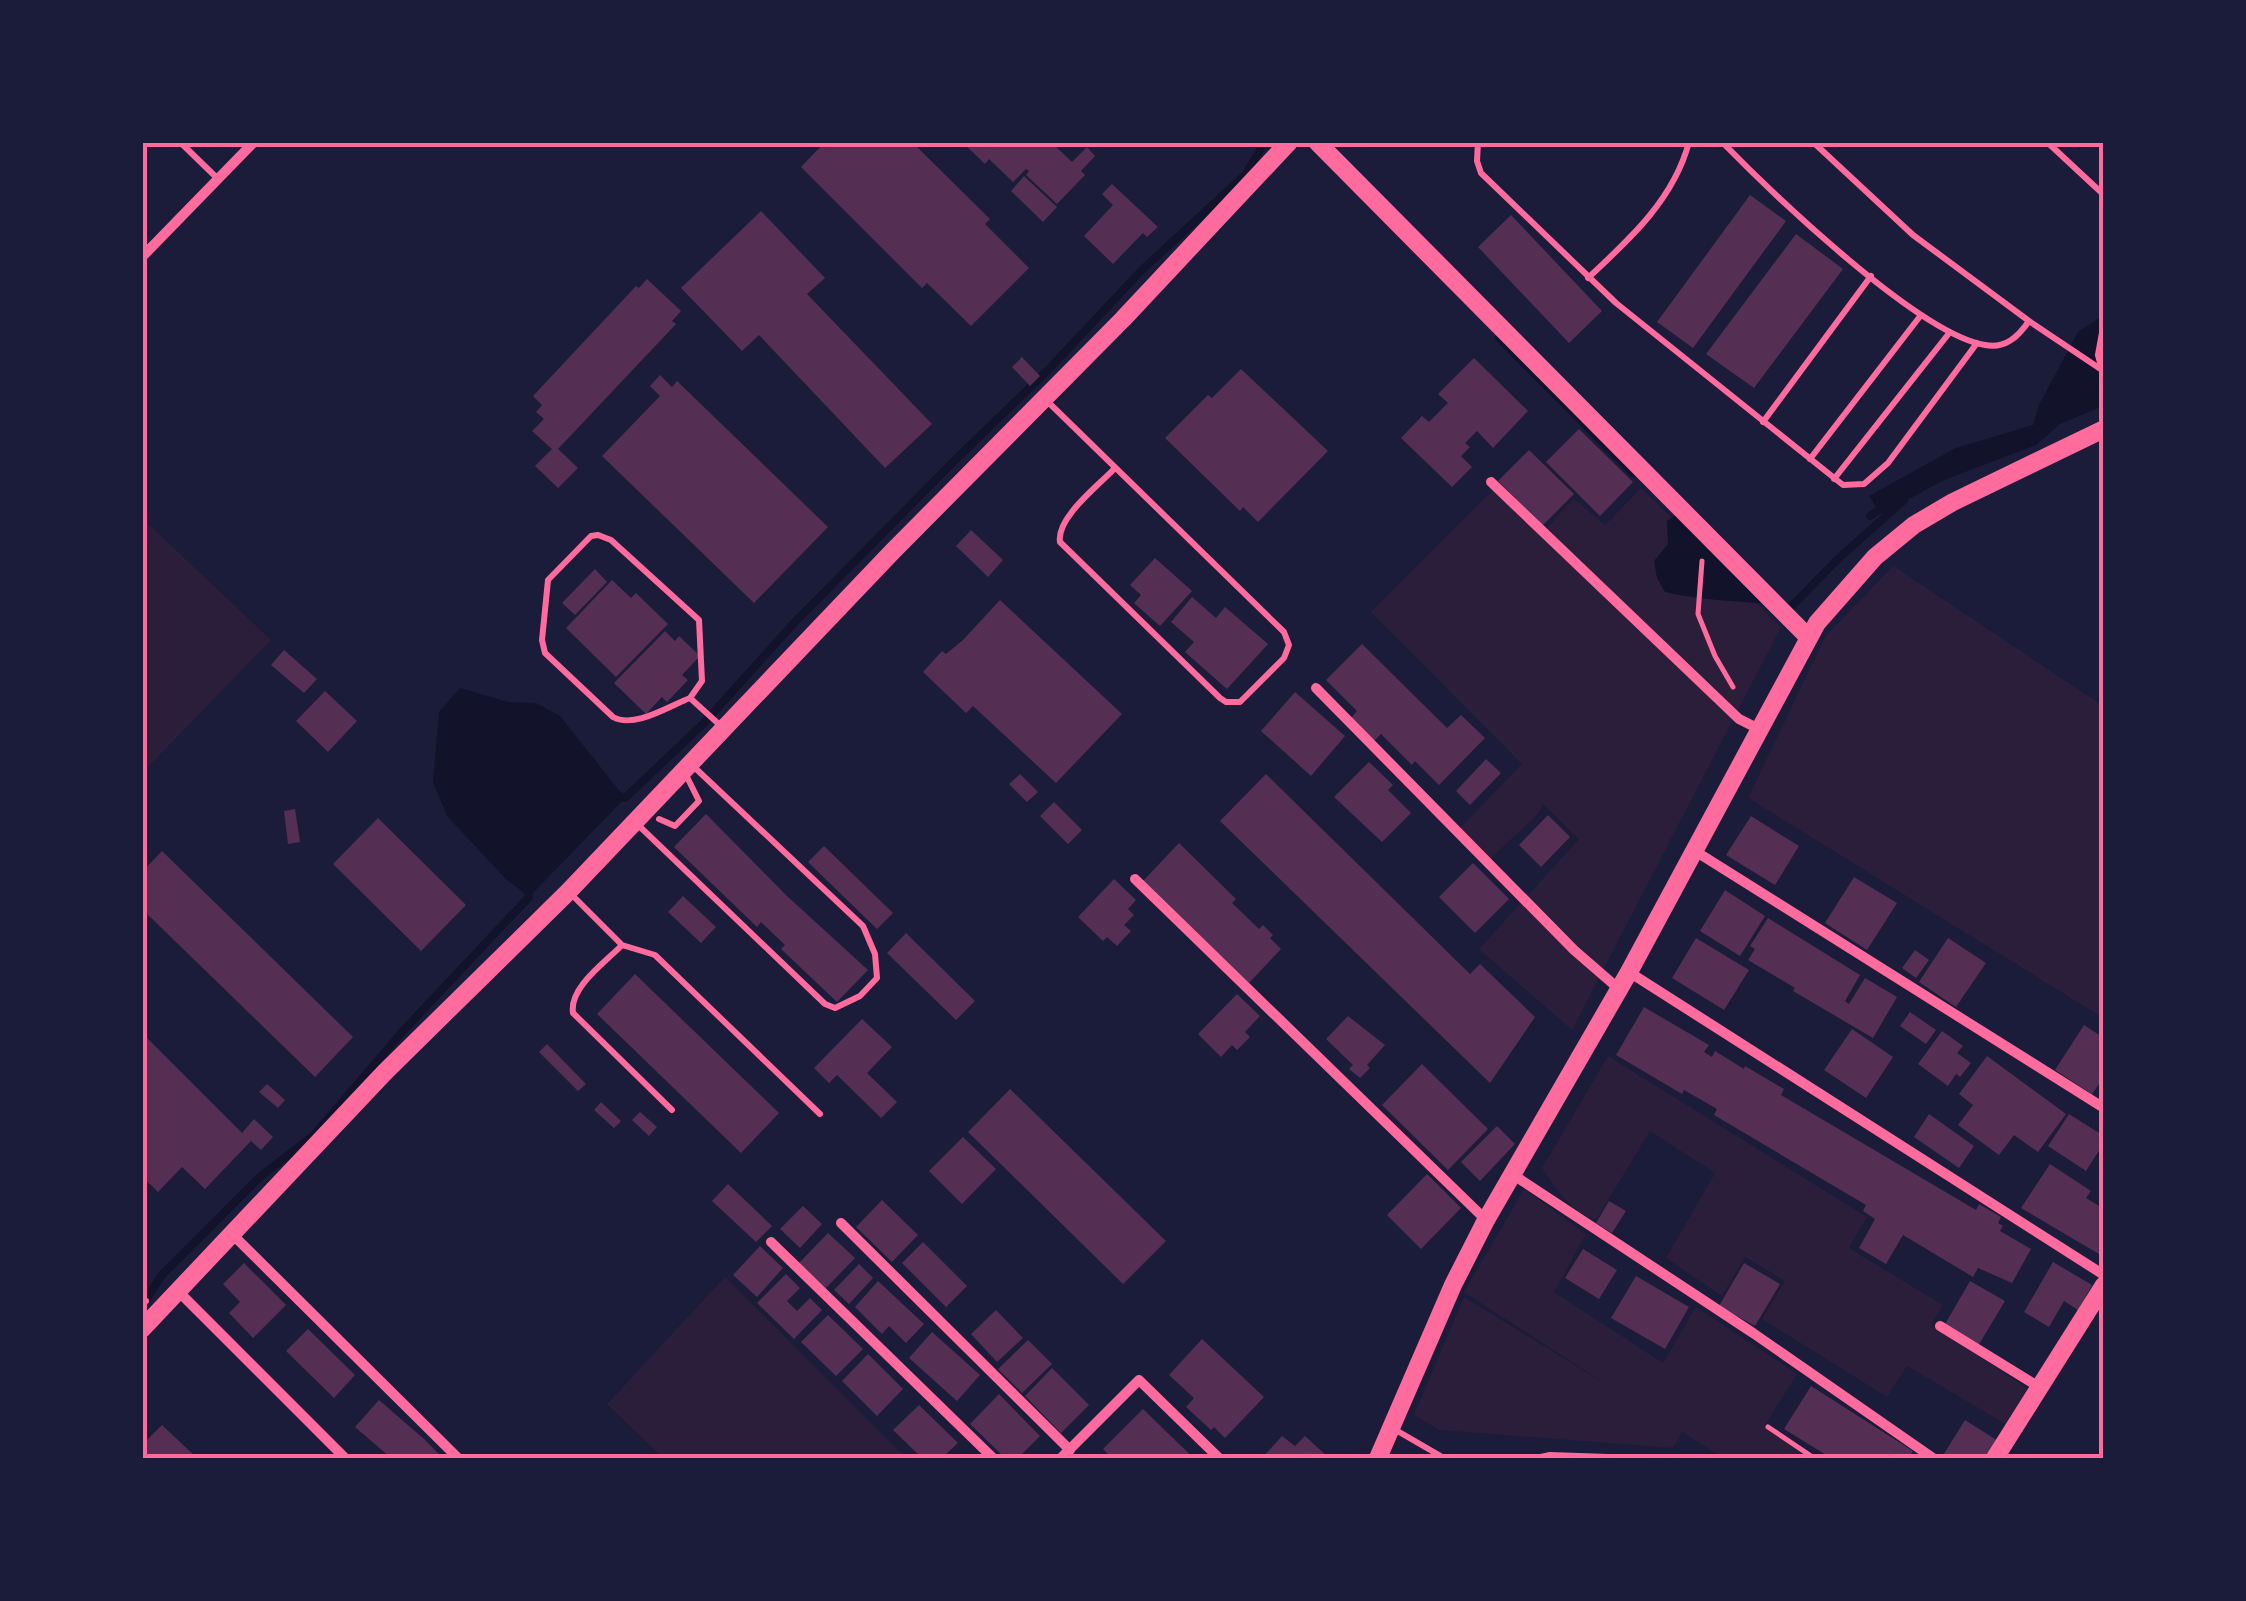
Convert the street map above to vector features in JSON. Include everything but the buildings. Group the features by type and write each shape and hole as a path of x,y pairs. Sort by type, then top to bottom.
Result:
{"street":[{"path":"142,257 254,142"},
{"path":"142,1329 386,1072 568,892 1289,142"},
{"path":"1316,142 1809,638"},
{"path":"2104,333 2100,355 2104,370"},
{"path":"1378,1458 1453,1285 1486,1220 1629,972 1822,616 1858,575 1914,525 2104,429"},
{"path":"1492,482 1739,719 1761,730"},
{"path":"1316,688 1574,950 1619,989"},
{"path":"1695,851 2104,1108"},
{"path":"1134,879 1486,1220"},
{"path":"1629,972 2104,1275"},
{"path":"1511,1174 1753,1333 1933,1458"},
{"path":"841,1223 1065,1454 1139,1380 1220,1458"},
{"path":"233,1235 458,1458"},
{"path":"771,1242 993,1458"},
{"path":"1995,1458 2104,1285"},
{"path":"178,1291 345,1458"},
{"path":"1940,1326 2039,1388"}],"lane":[{"path":"180,142 218,179"},
{"path":"1478,142 1481,173 1588,278 1843,485 1857,486 1886,465 1978,343"},
{"path":"1588,278 1631,238 1671,187 1689,142"},
{"path":"1722,142 1830,243 1921,315 1950,332 1995,346 2018,338 2029,321"},
{"path":"1812,142 1913,235 2029,321 2104,370"},
{"path":"2046,142 2104,195"},
{"path":"1764,422 1872,276"},
{"path":"1810,460 1921,315"},
{"path":"1834,479 1950,332"},
{"path":"1044,398 1288,638 1284,658 1240,702 1220,698 1060,542 1058,534 1064,521 1114,469"},
{"path":"598,534 611,540 699,620 702,681 690,698 622,722 545,652 542,640 548,580 590,536 598,534"},
{"path":"690,698 722,728"},
{"path":"658,819 675,826 699,801 686,766"},
{"path":"635,822 825,1004 835,1008 860,996 877,978 875,954 864,926 686,766"},
{"path":"568,892 622,945 655,955 820,1114"},
{"path":"622,945 576,992 571,1005 573,1012 672,1110"},
{"path":"1391,1428 1444,1458"},
{"path":"1536,1458 1638,1458"}],"path":[{"path":"1705,533 1698,614 1736,693"},
{"path":"1768,1427 1814,1458"}],"shaded area":[{"path":"2103,315 2103,406 2060,424 2036,445 1944,480 1881,514 1869,496 1956,448 2033,425 2039,405 2078,332"},
{"path":"1497,486 1543,533 1573,498 1605,525 1641,488 1781,627 1572,1030 1479,949 1579,839 1543,804 1538,814 1487,862 1457,831 1522,764 1371,612"},
{"path":"1690,505 1777,594 1770,604 1665,592 1654,561 1668,544 1667,521"},
{"path":"142,518 271,640 143,772 142,772"},
{"path":"1893,566 2103,706 2103,1018 1748,798 1825,637"},
{"path":"460,688 508,702 536,703 560,716 625,798 529,897 506,879 447,816 433,782 439,712"},
{"path":"1608,1056 1867,1217 1849,1248 1943,1305 1931,1325 2030,1390 2007,1425 1907,1366 1887,1397 1762,1319 1785,1281 1745,1257 1722,1296 1666,1258 1715,1173 1650,1131 1596,1220 1572,1206 1542,1168"},
{"path":"1524,1189 1586,1234 1554,1292 1663,1363 1696,1307 1797,1374 1764,1427 1814,1458 1723,1458 1682,1432 1673,1448 1439,1430 1414,1415 1464,1297 1612,1388 1464,1292"},
{"path":"725,1277 906,1458 663,1458 607,1404"}],"waterway":[{"path":"617,795 625,798 703,724 794,623 1046,372 1142,270 1245,175 1265,142"},
{"path":"1499,338 1633,473"},
{"path":"1784,614 1904,500"},
{"path":"1870,516 1885,506"},
{"path":"142,1305 162,1275 261,1176 313,1136 403,1031 529,897 527,889"}]}
